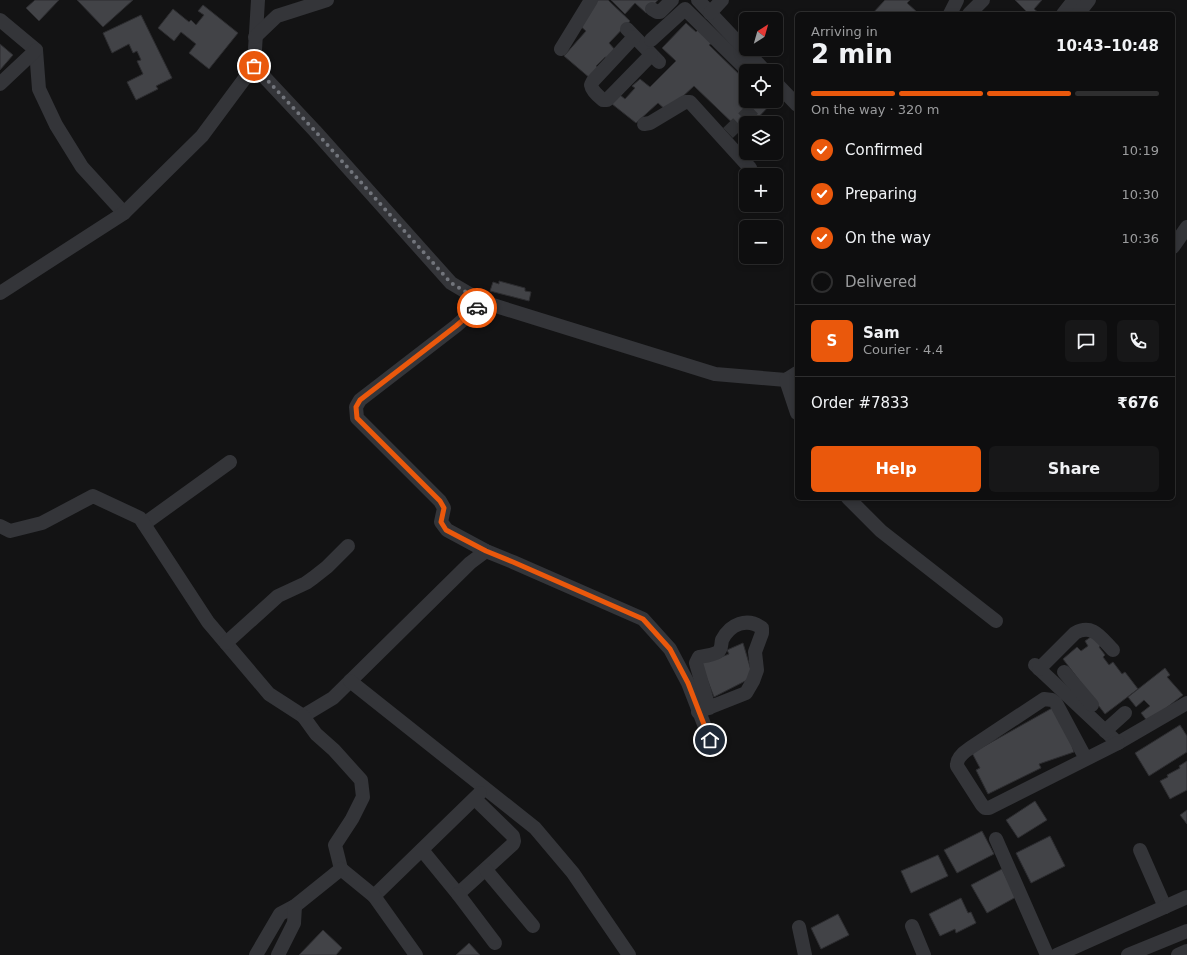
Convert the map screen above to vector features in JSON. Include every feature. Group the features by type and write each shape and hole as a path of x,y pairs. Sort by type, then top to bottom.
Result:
{"street":[{"path":"0,293 124,213 202,136 254,66 258,0"},
{"path":"255,37 277,16 327,0"},
{"path":"561,49 591,0"},
{"path":"652,9 656,12 660,12 672,0"},
{"path":"710,13 722,0"},
{"path":"951,12 958,0"},
{"path":"971,12 983,0"},
{"path":"1065,12 1083,1"},
{"path":"1079,12 1083,1"},
{"path":"691,2 710,13 758,64"},
{"path":"638,40 655,59 607,100 603,100 592,88 591,85 593,81 638,40 691,2"},
{"path":"691,2 742,64"},
{"path":"0,20 36,50 39,89 56,125 82,167 124,213"},
{"path":"0,84 36,50"},
{"path":"254,66 315,131 451,283 483,302 715,374 791,377 795,401"},
{"path":"783,90 795,103"},
{"path":"644,124 650,123 688,101 726,135 750,168"},
{"path":"1175,244 1187,227"},
{"path":"483,302 456,326 360,400 356,407 357,418 440,501 444,508 441,522 446,530 486,551 643,619 670,649 704,710"},
{"path":"144,524 230,462"},
{"path":"0,526 10,531 42,523 93,496 140,518 208,622 269,694 303,716 316,734 334,750 361,780 363,797 352,819 335,845 341,869 374,896 416,955"},
{"path":"850,500 881,531 996,621"},
{"path":"226,643 278,596 306,583 327,567 348,546"},
{"path":"303,716 333,698 470,563 486,551"},
{"path":"704,710 746,692 750,688 757,670 755,652 762,633 762,628 757,624 745,622 738,623 730,630 722,641 718,652 699,657 696,663 704,710 710,740"},
{"path":"1092,705 1077,697 1037,667 1075,633 1082,629 1097,633 1113,650"},
{"path":"1064,672 1077,697 1105,731 1118,743"},
{"path":"350,681 535,828 573,873 629,955"},
{"path":"1086,759 1056,704 1052,700 1044,699 962,754 957,762 957,766 982,806 989,808 1118,743 1187,703"},
{"path":"1105,731 1125,713"},
{"path":"374,896 485,789"},
{"path":"458,894 513,844 514,840 513,836 475,799"},
{"path":"996,839 1047,955"},
{"path":"422,850 495,943"},
{"path":"1140,850 1165,907"},
{"path":"256,955 280,914 295,906 341,869"},
{"path":"486,870 533,926"},
{"path":"1057,955 1187,897"},
{"path":"264,941 279,954 294,923 295,906"},
{"path":"799,926 805,955"},
{"path":"912,926 924,955"},
{"path":"1128,955 1187,931"},
{"path":"1178,955 1187,951"}],"building":[{"path":"35,0 59,0 39,21 26,8"},
{"path":"77,0 133,0 103,27"},
{"path":"598,0 608,0 630,21 609,43 616,51 609,59 605,57 596,66 600,69 591,79 564,56 586,31 578,24"},
{"path":"611,0 658,0 646,13 635,3 625,14"},
{"path":"885,0 910,0 907,3 917,12 874,12"},
{"path":"1015,0 1042,0 1034,9 1038,12 1025,12 1026,11"},
{"path":"203,5 238,33 209,69 189,53 196,44 181,32 174,41 158,28 173,9 189,22 191,20 196,25 204,15 198,11"},
{"path":"141,15 172,78 156,86 158,89 136,100 127,82 143,74 137,61 141,60 137,51 133,53 129,44 112,53 103,33"},
{"path":"686,23 696,32 698,30 712,43 709,45 739,74 739,108 767,108 760,116 739,116 739,129 694,86 667,111 658,103 636,123 612,104 620,95 625,99 635,88 632,86 640,79 650,87 676,61 662,48"},
{"path":"0,44 13,55 0,70"},
{"path":"499,281 525,288 525,291 531,292 529,301 490,291 493,282 499,284"},
{"path":"1095,634 1103,643 1099,647 1105,655 1103,657 1109,665 1113,662 1122,674 1125,672 1138,689 1105,714 1063,659 1077,647 1081,651 1088,646 1085,641"},
{"path":"743,643 753,677 714,697 700,661 713,660 729,654 727,650"},
{"path":"1165,668 1170,675 1167,677 1183,695 1148,722 1141,713 1150,706 1144,700 1136,707 1128,697"},
{"path":"1054,707 1069,736 1074,752 1039,764 1041,768 988,794 976,770 980,768 972,753"},
{"path":"1180,725 1187,736 1187,752 1149,776 1135,753"},
{"path":"1187,761 1187,790 1170,799 1160,781 1168,777 1167,775 1180,768 1179,766"},
{"path":"1035,801 1047,820 1018,838 1006,820"},
{"path":"1187,810 1187,824 1180,815"},
{"path":"982,831 994,854 957,873 944,850"},
{"path":"1050,836 1065,866 1031,883 1016,853"},
{"path":"938,855 948,876 911,893 901,871"},
{"path":"1002,869 1016,897 987,913 971,885"},
{"path":"961,898 968,913 971,912 976,923 956,933 955,929 940,936 929,914"},
{"path":"838,914 849,935 821,949 811,928"},
{"path":"323,930 342,948 336,955 299,955"},
{"path":"469,943 480,955 456,955"}],"tunnel":[{"path":"728,133 754,108"}],"way so far":[{"path":"254,66 315,131 451,283 483,302 477,308"}],"route":[{"path":"477,308 360,400 356,407 357,418 440,501 444,508 441,522 446,530 486,551 643,619 670,649 688,683 710,740"}]}
